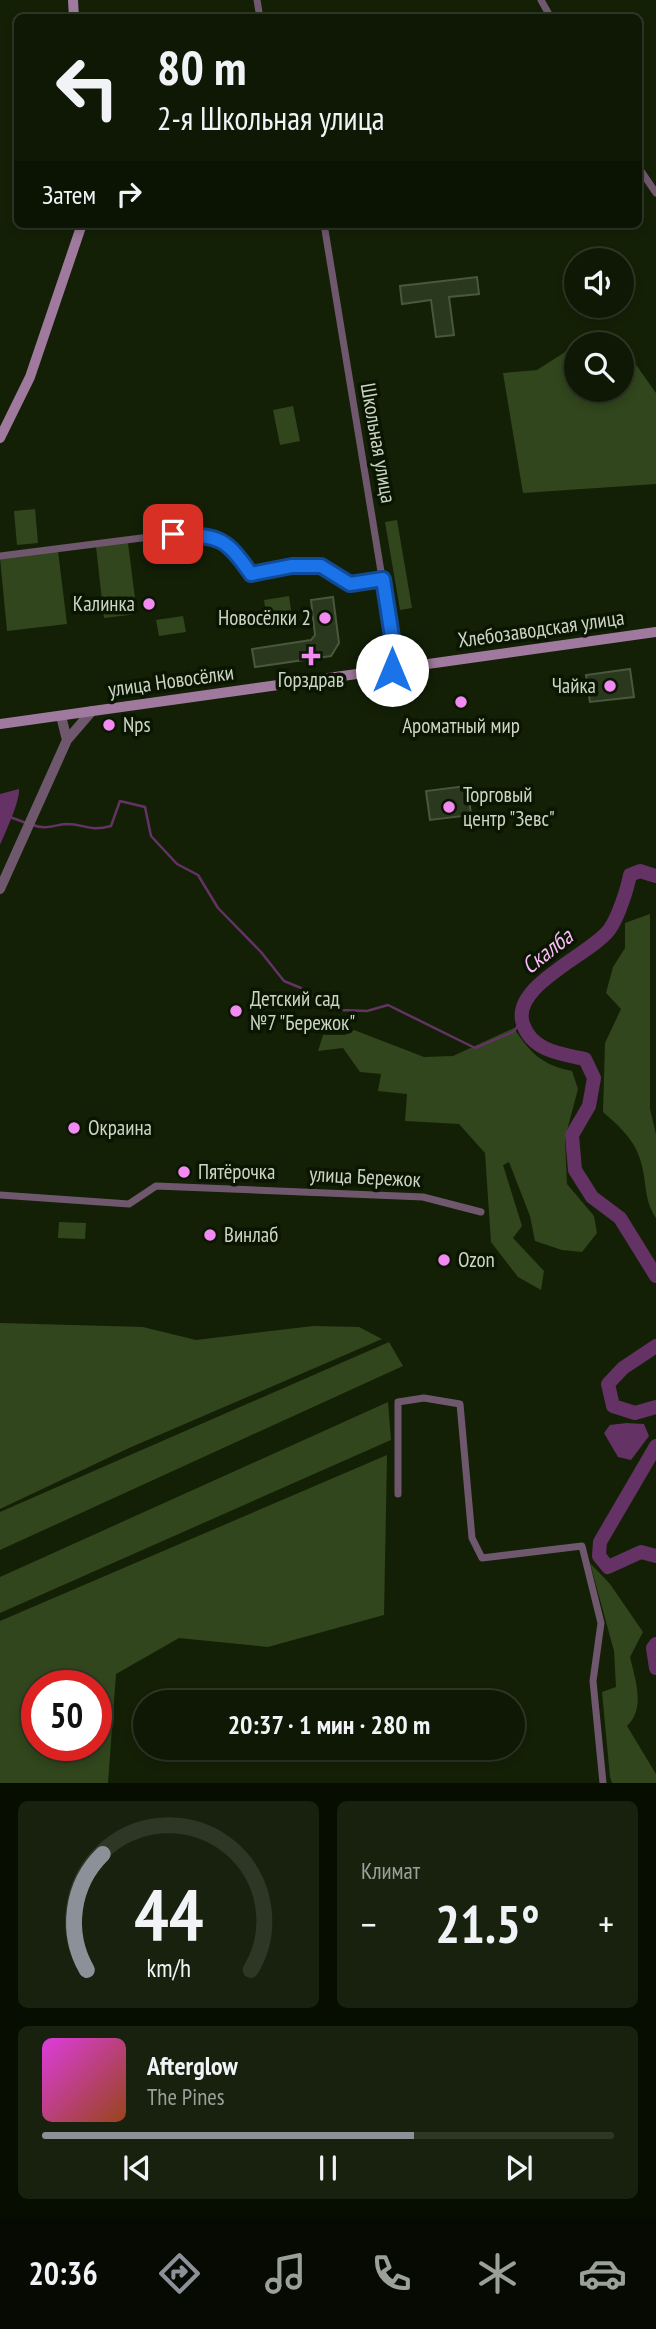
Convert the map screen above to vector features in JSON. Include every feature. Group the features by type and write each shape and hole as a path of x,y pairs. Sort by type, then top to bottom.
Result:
{"main road":[{"path":"0,439 30,377 81,228"},
{"name":"Хлебозаводская улица","path":"348,676 656,632"},
{"name":"улица Новосёлки","path":"0,724 348,676"}],"street":[{"path":"642,172 656,193"},
{"name":"Школьная улица","path":"325,228 397,669"},
{"path":"0,556 173,534 220,538 236,552 251,574 292,566 321,566 350,584 383,579"},
{"path":"0,889 67,740 92,711"},
{"path":"61,716 67,740"},
{"name":"улица Бережок","path":"0,1195 129,1204 156,1186 208,1187 423,1197 481,1212"},
{"path":"398,1494 398,1402 424,1398 460,1404 472,1538 482,1558 582,1546 601,1623 593,1681 603,1783"}],"green space":[{"path":"564,353 564,402 634,402 634,362 656,393 656,484 523,493 503,373 537,370"},
{"path":"293,406 300,441 280,445 273,410"},
{"path":"35,509 38,543 17,545 14,511"},
{"path":"397,520 412,608 400,610 385,522"},
{"path":"128,543 137,614 104,618 96,547"},
{"path":"58,551 67,624 7,631 0,558"},
{"path":"289,596 292,616 267,620 264,600"},
{"path":"183,616 186,632 159,636 156,620"},
{"path":"650,914 650,1109 656,1134 656,1218 649,1204 642,1166 634,1145 603,1112 605,1043 621,1009 606,993 613,967 625,948 625,923"},
{"path":"514,1028 538,1057 572,1071 578,1089 565,1138 567,1184 594,1216 597,1233 582,1252 562,1250 535,1241 530,1216 509,1162 503,1165 522,1226 513,1238 544,1271 541,1290 518,1277 491,1242 485,1153 459,1124 405,1121 407,1094 378,1091 381,1074 360,1072 343,1048 318,1051 323,1035 345,1035 354,1030 424,1057 453,1056"},
{"path":"59,1222 86,1223 85,1239 58,1238"},
{"path":"0,1323 143,1327 196,1340 313,1326 359,1327 382,1339 129,1448 0,1509"},
{"path":"389,1342 403,1366 0,1550 0,1512"},
{"path":"388,1402 391,1440 0,1613 0,1577"},
{"path":"387,1455 384,1615 268,1647 179,1638 116,1674 112,1728 112,1670 21,1670 21,1761 110,1761 108,1783 0,1783 0,1621"},
{"path":"590,1563 610,1584 643,1632 630,1657 638,1702 633,1719 627,1726 656,1774 656,1783 612,1783 610,1777 602,1692 616,1687 614,1651"}],"shaded area":[{"path":"19,789 15,808 0,845 0,794"},
{"path":"644,1424 649,1436 631,1460 618,1457 604,1433 610,1425"}],"building":[{"path":"477,277 479,294 449,297 454,335 436,337 431,300 402,304 400,286"},
{"name":"Новосёлки 2","path":"333,597 339,643 331,656 255,667 252,649 311,640 315,635 311,600"},
{"name":"Чайка","path":"630,669 634,697 590,702 586,675"},
{"name":"Торговый центр \"Зевс\"","path":"474,785 476,798 469,798 471,815 430,820 426,791"}],"waterway":[{"path":"33,825 46,827 66,824 103,828 111,826 120,801 145,807 151,836 177,864 198,875 218,908 261,952 284,981 301,988 319,1002 340,1010 367,1011 388,1005 475,1048 513,1032 522,1021"},
{"path":"10,817 26,823"},
{"name":"Скалба","path":"656,876 640,871 630,875 622,904 609,930 539,984 522,1010 527,1033 540,1046 585,1059 594,1078 589,1106 572,1135 575,1170 592,1197 620,1218 656,1276"},
{"name":"Скалба","path":"656,1346 623,1368 608,1384 613,1406 635,1413 656,1407"},
{"name":"Скалба","path":"656,1446 600,1542 599,1556 608,1567 641,1552 656,1556"},
{"name":"Скалба","path":"656,1644 653,1648 656,1668"}],"place":[{"name":"Калинка","path":"149,604"},
{"name":"Новосёлки 2","path":"325,618"},
{"name":"Горздрав","path":"311,656"},
{"name":"Чайка","path":"610,686"},
{"name":"Ароматный мир","path":"461,702"},
{"name":"Nps","path":"109,725"},
{"name":"Торговый центр \"Зевс\"","path":"449,807"},
{"name":"Детский сад №7 \"Бережок\"","path":"236,1011"},
{"name":"Окраина","path":"74,1128"},
{"name":"Пятёрочка","path":"184,1172"},
{"name":"Винлаб","path":"210,1235"},
{"name":"Ozon","path":"444,1260"}],"route":[{"path":"173,534 220,538 236,552 251,574 292,566 321,566 350,584 383,579 397,669 392,670"}]}
